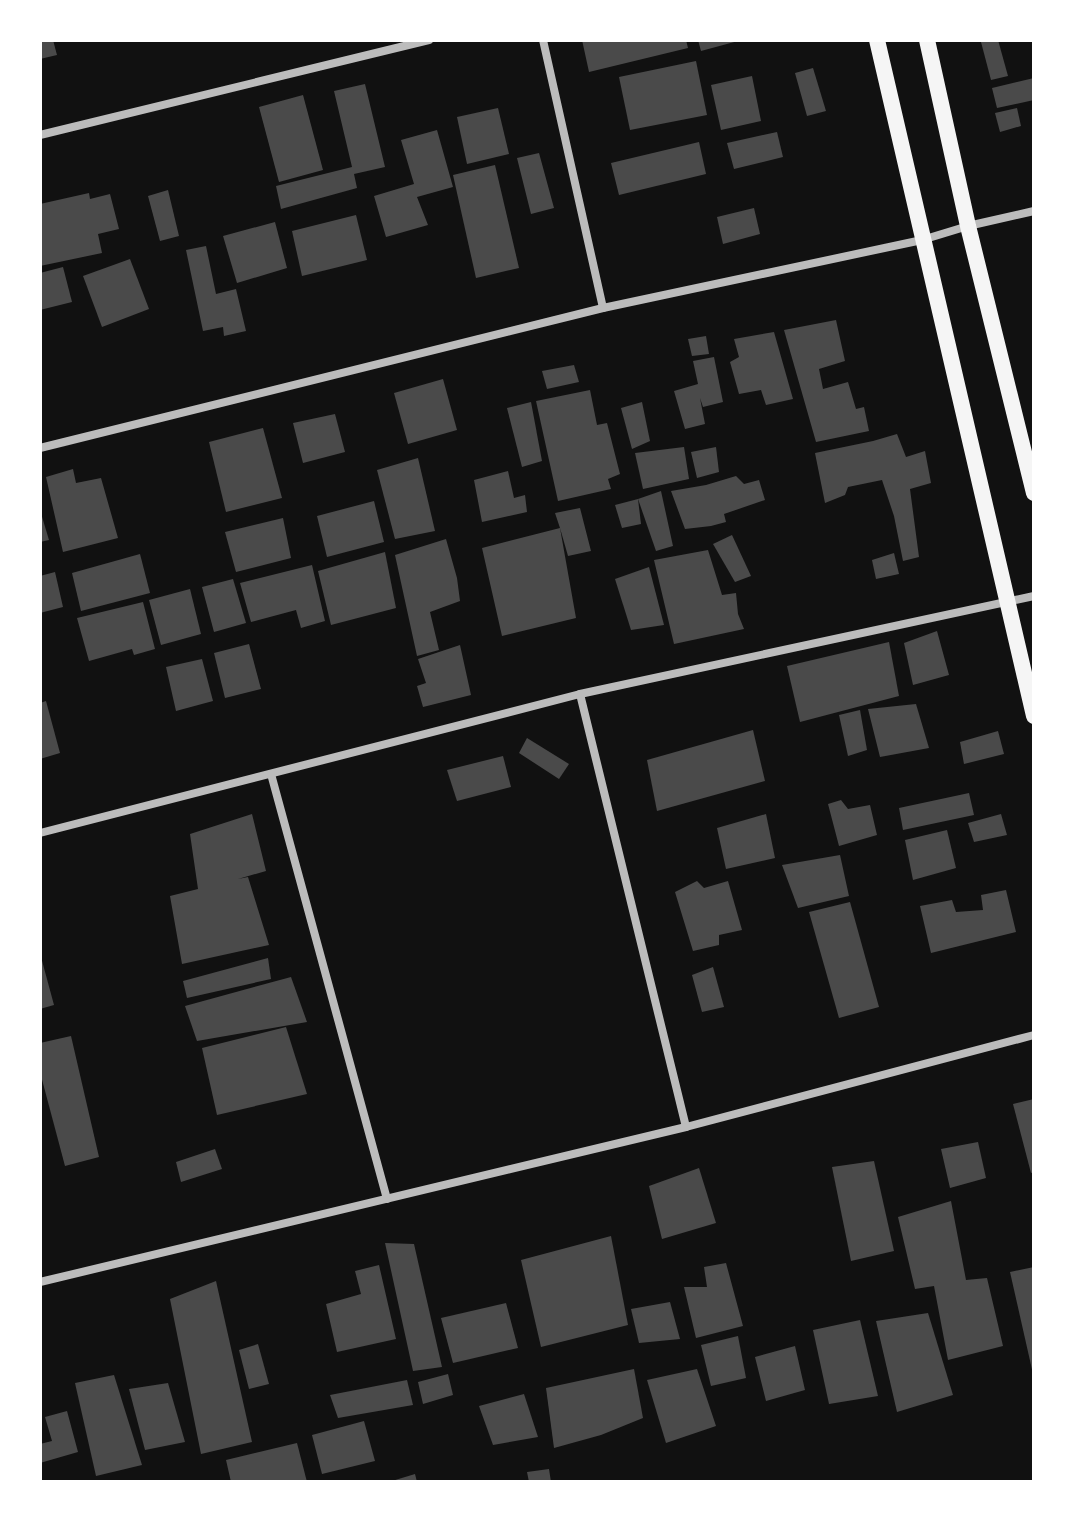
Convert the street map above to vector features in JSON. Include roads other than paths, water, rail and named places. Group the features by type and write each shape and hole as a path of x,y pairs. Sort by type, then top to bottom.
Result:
{"main road":[{"path":"877,40 1034,716"},
{"path":"927,40 968,226 1034,493"}],"street":[{"path":"40,135 429,40"},
{"path":"543,40 603,308"},
{"path":"40,448 603,308 922,240 1034,211"},
{"path":"40,833 580,694 1034,596"},
{"path":"580,694 686,1127"},
{"path":"271,774 387,1199"},
{"path":"40,1282 686,1127 1034,1035"}]}
